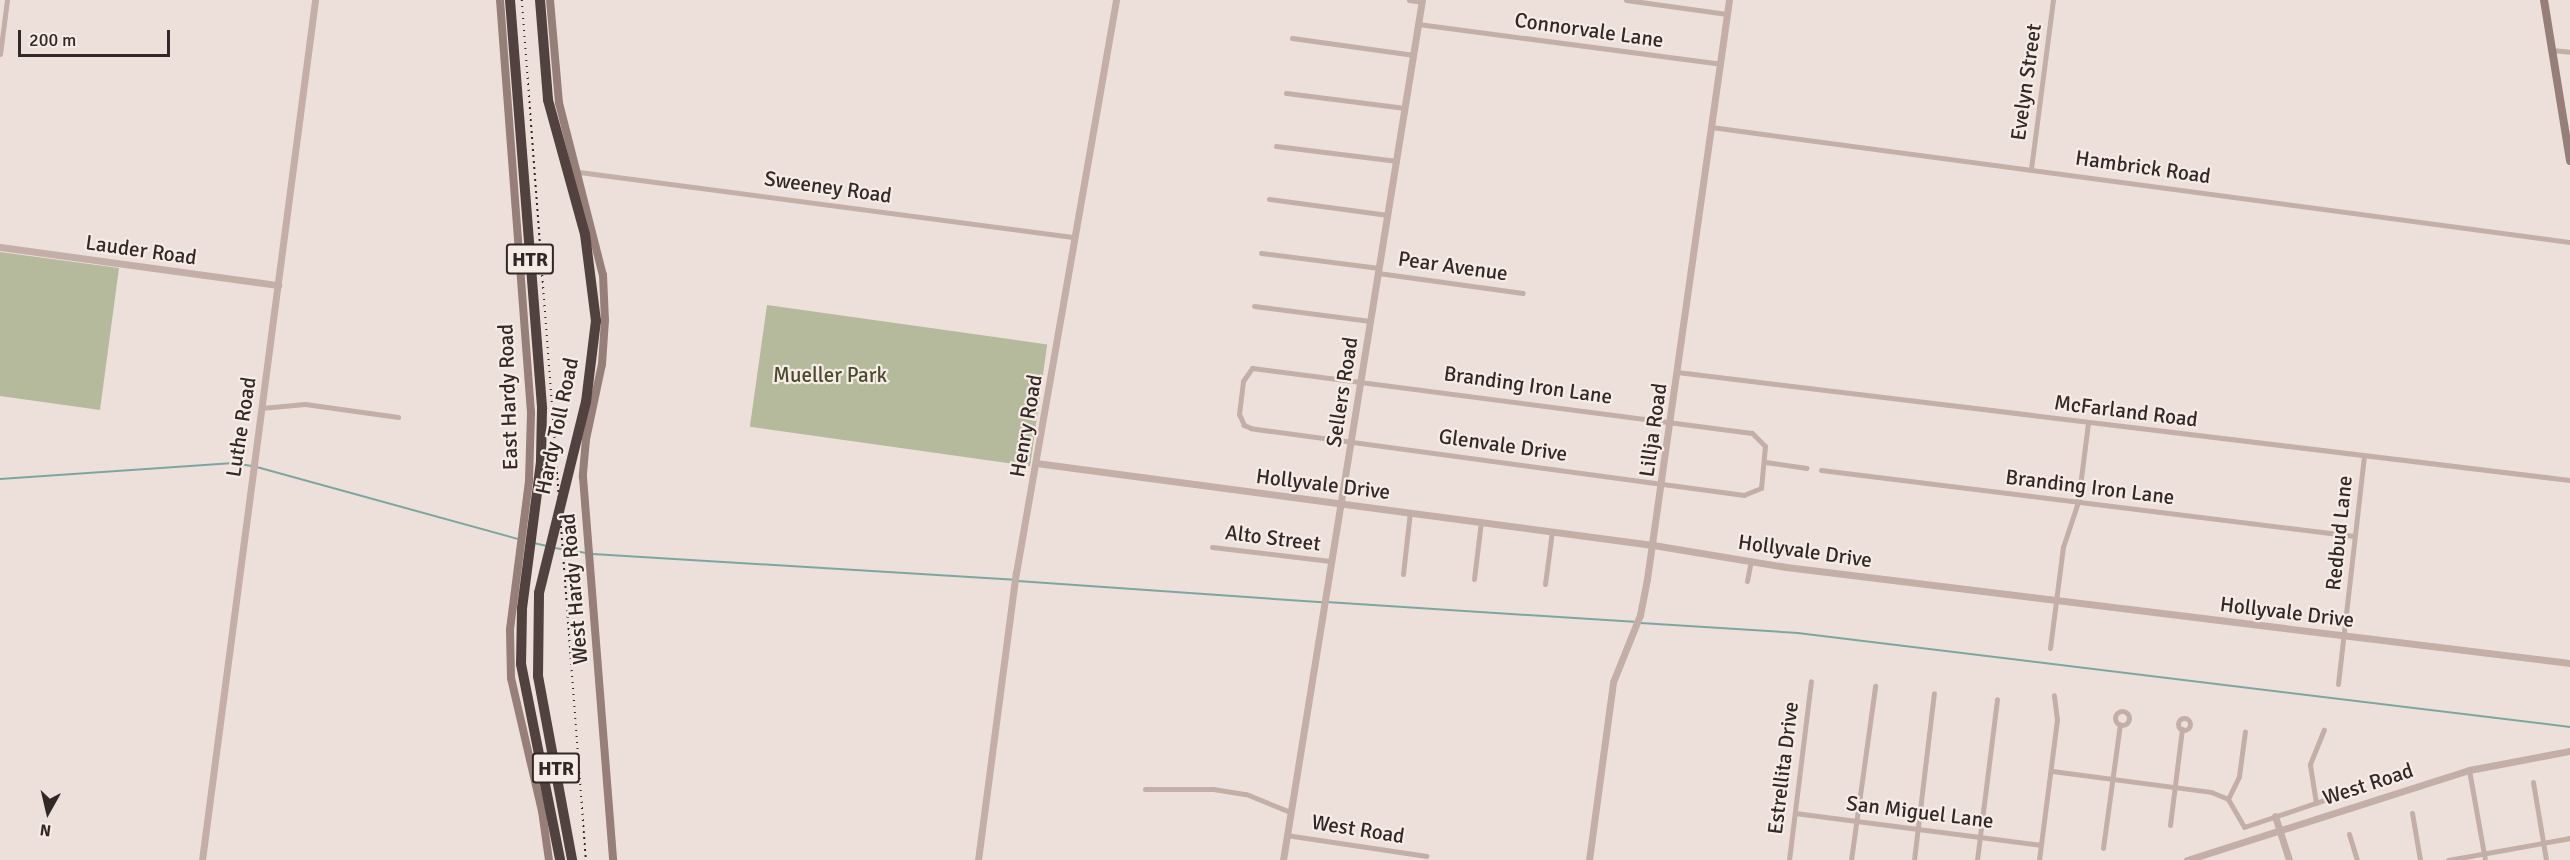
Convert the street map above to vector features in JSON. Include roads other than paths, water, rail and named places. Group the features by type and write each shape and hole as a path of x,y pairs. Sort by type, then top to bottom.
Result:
{"highway":[{"name":"Hardy Toll Road","path":"510,0 542,409 542,462 527,568 521,664 560,860"},
{"name":"Hardy Toll Road","path":"540,0 548,100 585,234 596,321 586,402 539,593 538,676 572,860"}],"main road":[{"name":"East Hardy Road","path":"500,0 531,413 531,450 510,630 511,678 542,811 549,860"},
{"name":"West Hardy Road","path":"550,0 559,103 601,260 605,320 597,397 584,456 613,860"},
{"path":"2544,0 2570,161"}],"street":[{"path":"0,54 7,0"},
{"name":"Luthe Road","path":"202,860 250,475 278,285 315,0"},
{"name":"Henry Road","path":"978,860 1016,573 1036,464 1072,237 1116,0"},
{"path":"1409,0 1421,1"},
{"path":"1626,0 1727,14"},
{"name":"Lillja Road","path":"1589,860 1613,682 1639,617 1653,545 1729,0"},
{"name":"Evelyn Street","path":"2031,169 2053,0"},
{"name":"Sellers Road","path":"1283,860 1421,1"},
{"name":"Connorvale Lane","path":"1419,24 1720,64"},
{"path":"1292,38 1414,55"},
{"path":"2552,50 2570,52"},
{"path":"1286,93 1405,108"},
{"name":"Hambrick Road","path":"1711,127 2570,242"},
{"path":"1276,146 1397,161"},
{"name":"Sweeney Road","path":"579,172 1072,237"},
{"path":"1269,199 1388,215"},
{"name":"Lauder Road","path":"0,247 278,285"},
{"name":"Pear Avenue","path":"1261,253 1523,293"},
{"path":"1254,306 1370,321"},
{"name":"Branding Iron Lane","path":"1241,396 1245,376 1252,368 1360,379 1757,435 1764,440 1765,462"},
{"name":"McFarland Road","path":"1677,372 2364,457 2570,480"},
{"name":"Glenvale Drive","path":"1241,396 1239,414 1244,425 1744,495 1761,488 1765,462"},
{"path":"261,408 305,404 398,417"},
{"path":"2050,648 2063,547 2078,502 2088,423"},
{"name":"Redbud Lane","path":"2338,684 2364,457"},
{"path":"1765,462 1807,468"},
{"name":"Hollyvale Drive","path":"1036,464 1481,521 1750,560 2056,600 2570,663"},
{"name":"Branding Iron Lane","path":"1821,470 2354,536"},
{"path":"1403,574 1410,512"},
{"path":"1474,579 1481,521"},
{"path":"1545,584 1552,531"},
{"name":"Alto Street","path":"1212,547 1330,561"},
{"path":"1747,581 1750,560"},
{"name":"Estrellita Drive","path":"1789,860 1811,681"},
{"path":"1851,860 1875,686"},
{"path":"1914,860 1934,693"},
{"path":"2039,860 2052,771 2057,709 2054,695"},
{"path":"1977,860 1997,699"},
{"path":"2103,848 2120,724"},
{"path":"2170,825 2182,729"},
{"path":"2316,803 2310,764 2324,730"},
{"path":"2052,771 2211,792 2229,800 2239,776 2246,731"},
{"name":"West Road","path":"2187,860 2469,770 2570,750"},
{"path":"2469,770 2485,860"},
{"path":"2534,782 2546,860"},
{"name":"West Road","path":"1145,789 1213,789 1246,794 1290,812"},
{"name":"West Road","path":"2229,800 2244,827 2327,799"},
{"name":"San Miguel Lane","path":"1795,813 2040,845"},
{"path":"2412,813 2420,860"},
{"path":"2276,816 2289,860"},
{"path":"2349,834 2357,860"},
{"name":"West Road","path":"1286,835 1426,856"},
{"path":"2448,860 2570,838"}],"waterway":[{"path":"0,479 233,463 252,466"},
{"path":"257,467 518,539"},
{"path":"534,543 547,546"},
{"path":"555,548 585,553"},
{"path":"593,554 1014,580"},
{"path":"1018,581 1322,602"},
{"path":"1327,602 1633,622"},
{"path":"1641,623 1798,633 2570,727"}],"railway":[{"path":"522,0 586,860"}],"park label":[{"name":"Mueller Park","path":"830,375"}]}
